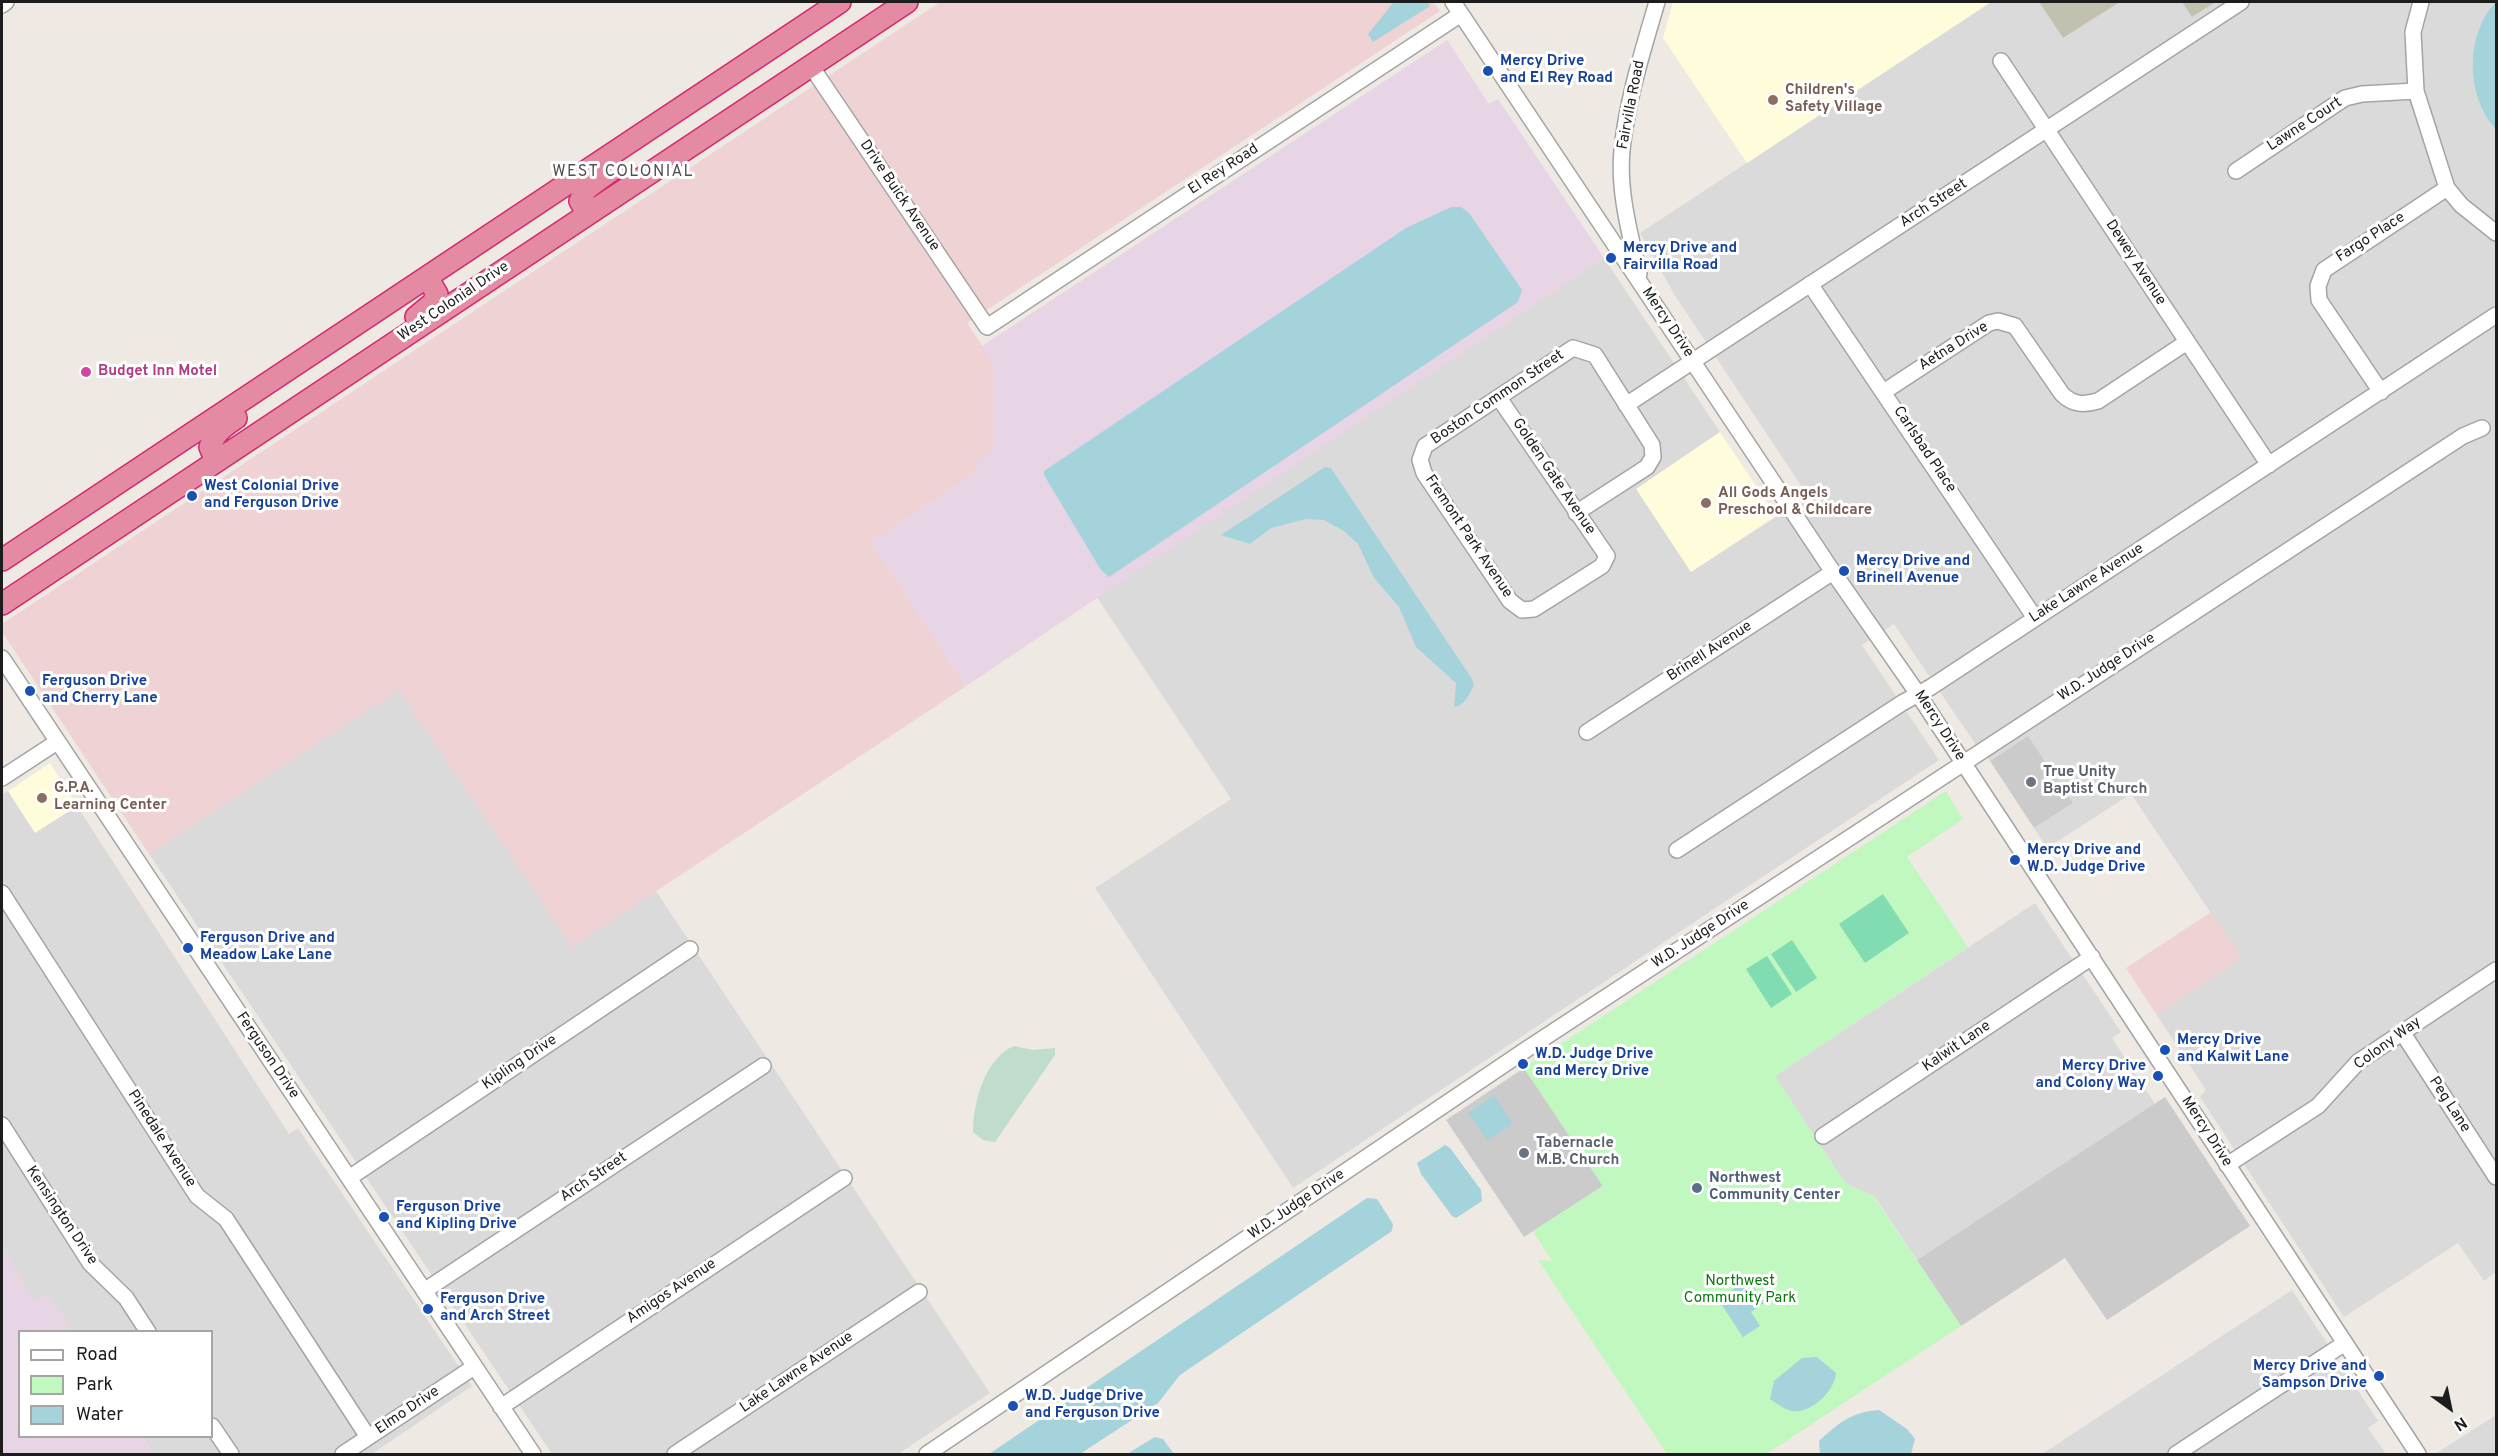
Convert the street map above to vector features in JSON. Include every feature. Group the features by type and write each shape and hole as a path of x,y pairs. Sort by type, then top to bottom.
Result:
{"highway":[{"path":"2,560 840,2"},
{"path":"836,49 844,32 890,2"},
{"name":"West Colonial Drive","path":"2,603 908,2"},
{"path":"588,214 580,201 586,189 667,132 666,117"},
{"path":"352,370 359,357 433,303 437,294 428,277"},
{"path":"216,461 210,447 218,430 285,386 290,368"}],"street":[{"path":"2,5 6,2"},
{"name":"Fairvilla Road","path":"1641,282 1624,211 1622,152 1633,87 1657,2"},
{"name":"Arch Street","path":"1626,405 2241,2"},
{"path":"2421,2 2413,32 2416,92 2447,188 2461,205 2496,233"},
{"name":"Mercy Drive","path":"1457,8 1833,572 1918,694 2418,1455"},
{"name":"El Rey Road","path":"987,327 1457,8"},
{"name":"Dewey Avenue","path":"2001,61 2269,465"},
{"name":"Drive Buick Avenue","path":"811,66 987,327"},
{"name":"Lawne Court","path":"2236,171 2345,98 2362,94 2416,92"},
{"name":"Fargo Place","path":"2380,392 2319,300 2318,286 2324,270 2447,188"},
{"path":"1606,231 1622,218 1624,211"},
{"name":"Carlsbad Place","path":"1810,284 1885,391 2035,618"},
{"name":"Lake Lawne Avenue","path":"1677,850 2496,315"},
{"name":"Aetna Drive","path":"1885,391 1982,327 1998,321 2015,326 2062,394 2076,403 2086,404 2098,401 2187,342"},
{"name":"Boston Common Street","path":"1420,460 1425,446 1573,348 1584,349 1595,355 1626,405"},
{"name":"Golden Gate Avenue","path":"1499,398 1607,556"},
{"path":"1576,513 1647,467 1653,457 1652,445 1626,405"},
{"name":"W.D. Judge Drive","path":"927,1455 1527,1049 2463,436 2482,428"},
{"name":"Fremont Park Avenue","path":"1420,460 1424,473 1510,601 1522,610 1534,609 1602,566 1607,556"},
{"name":"Brinell Avenue","path":"1587,732 1833,572"},
{"name":"Ferguson Drive","path":"2,658 533,1455"},
{"path":"2,778 57,742"},
{"name":"Pinedale Avenue","path":"2,893 197,1196 226,1219 368,1437"},
{"name":"Kipling Drive","path":"349,1178 690,949"},
{"name":"Kalwit Lane","path":"1823,1136 2092,957"},
{"name":"Colony Way","path":"2228,1165 2318,1106 2358,1062 2496,970"},
{"name":"Peg Lane","path":"2402,1032 2496,1177"},
{"name":"Arch Street","path":"424,1291 763,1066"},
{"name":"Kensington Drive","path":"2,1125 90,1263 126,1298 147,1330"},
{"name":"Amigos Avenue","path":"501,1407 844,1178"},
{"name":"Lake Lawne Avenue","path":"675,1455 919,1292"},
{"path":"2176,1455 2345,1343"},
{"name":"Elmo Drive","path":"342,1455 474,1366"},
{"path":"213,1428 231,1455"}],"shaded area":[{"path":"940,2 1433,2 1440,11 967,323 993,362 993,450 975,463 979,470 871,543 966,686 572,947 399,690 149,854 2,632 2,624"},
{"name":"Children's Safety Village","path":"1673,2 1991,2 1747,163 1663,38"},
{"path":"1991,2 2039,2 2063,38 2120,2 2182,2 2192,17 2216,2 2496,2 2496,1272 2484,1281 2458,1243 2344,1317 2200,1097 2206,1090 2156,1014 2241,958 2131,794 2047,848 2034,828 2072,803 2028,736 1990,761 1983,750 1980,751 1894,624 1862,645 1939,760 1293,1188 1095,888 1231,799 1096,596 1604,258 1720,432 1637,489 1691,572 1808,496 1674,294 1640,233"},
{"path":"2039,2 2120,2 2063,38"},
{"path":"2182,2 2216,2 2192,17"},
{"path":"1447,40 1489,104 1498,99 1604,258 966,686 871,543 979,470 974,463 993,450 993,362 982,346"},
{"name":"All Gods Angels Preschool & Childcare","path":"1720,432 1776,516 1691,572 1636,489"},
{"path":"399,689 572,946 656,891 990,1393 898,1454 552,1454 149,854"},
{"name":"True Unity Baptist Church","path":"2028,736 2073,803 2034,828 1990,761"},
{"name":"G.P.A. Learning Center","path":"50,763 77,806 35,833 8,791"},
{"path":"8,791 35,832 77,806 289,1134 298,1128 472,1386 372,1454 154,1454 143,1438 213,1438 213,1330 71,1330 47,1294 35,1302 2,1249 2,795"},
{"path":"2035,903 2121,1032 2112,1038 2155,1104 1917,1260 1875,1197 1845,1183 1775,1076"},
{"path":"2211,912 2242,958 2156,1014 2126,968"},
{"path":"1014,1046 1033,1050 1055,1048 1055,1055 995,1142 983,1140 973,1132 978,1095 995,1060"},
{"name":"Tabernacle M.B. Church","path":"1524,1068 1603,1186 1524,1237 1446,1120"},
{"path":"2165,1097 2250,1226 2107,1320 2065,1258 1961,1326 1917,1260"},
{"path":"2,1249 35,1301 47,1294 71,1330 18,1330 18,1438 143,1438 154,1454 2,1454"},
{"path":"2292,1290 2378,1421 2368,1428 2386,1454 2042,1454"},
{"path":"2496,1415 2496,1454 2435,1454"}],"green space":[{"name":"Northwest Community Park","path":"1946,791 1963,819 1907,857 1968,947 1775,1076 1845,1183 1874,1197 1961,1326 1766,1454 1667,1454 1538,1260 1552,1261 1533,1231 1603,1186 1524,1068"},
{"path":"1883,894 1909,933 1865,963 1839,924"},
{"path":"1792,940 1817,978 1796,992 1771,954"},
{"path":"1767,956 1792,994 1771,1008 1746,969"}],"water":[{"path":"1394,2 1427,2 1430,6 1373,42 1368,34"},
{"path":"2496,2 2496,129 2486,116 2479,100 2474,83 2473,65 2474,47 2479,30 2486,15"},
{"path":"1451,207 1461,207 1469,213 1522,290 1518,302 1109,577 1101,570 1044,475 1044,471 1406,228"},
{"path":"1325,467 1331,468 1472,679 1474,685 1466,699 1458,706 1454,707 1456,683 1416,647 1399,607 1374,578 1358,544 1344,531 1324,520 1306,519 1271,528 1250,544 1221,535"},
{"path":"1494,1096 1511,1121 1511,1125 1487,1140 1468,1113"},
{"path":"1445,1145 1450,1148 1481,1190 1482,1201 1456,1218 1452,1216 1421,1174 1417,1163"},
{"path":"1367,1198 1377,1199 1393,1224 1392,1231 1180,1375 1158,1403 1080,1454 989,1454"},
{"path":"1749,1279 1764,1303 1751,1312 1760,1326 1743,1337 1718,1299"},
{"path":"1817,1357 1836,1373 1835,1380 1821,1400 1807,1409 1792,1411 1770,1399 1774,1381 1802,1358"},
{"path":"1879,1410 1907,1429 1915,1439 1911,1454 1820,1454 1819,1441 1839,1424 1861,1413"},
{"path":"1155,1437 1163,1439 1174,1454 1127,1454"}],"place":[{"name":"Mercy Drive and El Rey Road","path":"1488,71"},
{"name":"Children's Safety Village","path":"1773,100"},
{"name":"Mercy Drive and Fairvilla Road","path":"1611,258"},
{"name":"Budget Inn Motel","path":"86,372"},
{"name":"West Colonial Drive and Ferguson Drive","path":"192,496"},
{"name":"All Gods Angels Preschool & Childcare","path":"1706,503"},
{"name":"Mercy Drive and Brinell Avenue","path":"1844,571"},
{"name":"Ferguson Drive and Cherry Lane","path":"30,691"},
{"name":"True Unity Baptist Church","path":"2031,782"},
{"name":"G.P.A. Learning Center","path":"42,798"},
{"name":"Mercy Drive and W.D. Judge Drive","path":"2015,860"},
{"name":"Ferguson Drive and Meadow Lake Lane","path":"188,948"},
{"name":"Mercy Drive and Kalwit Lane","path":"2165,1050"},
{"name":"W.D. Judge Drive and Mercy Drive","path":"1523,1064"},
{"name":"Mercy Drive and Colony Way","path":"2158,1076"},
{"name":"Tabernacle M.B. Church","path":"1524,1153"},
{"name":"Northwest Community Center","path":"1697,1188"},
{"name":"Ferguson Drive and Kipling Drive","path":"384,1217"},
{"name":"Ferguson Drive and Arch Street","path":"428,1309"},
{"name":"Mercy Drive and Sampson Drive","path":"2379,1376"},
{"name":"W.D. Judge Drive and Ferguson Drive","path":"1013,1406"}],"district":[{"name":"WEST COLONIAL","path":"623,173"}]}
